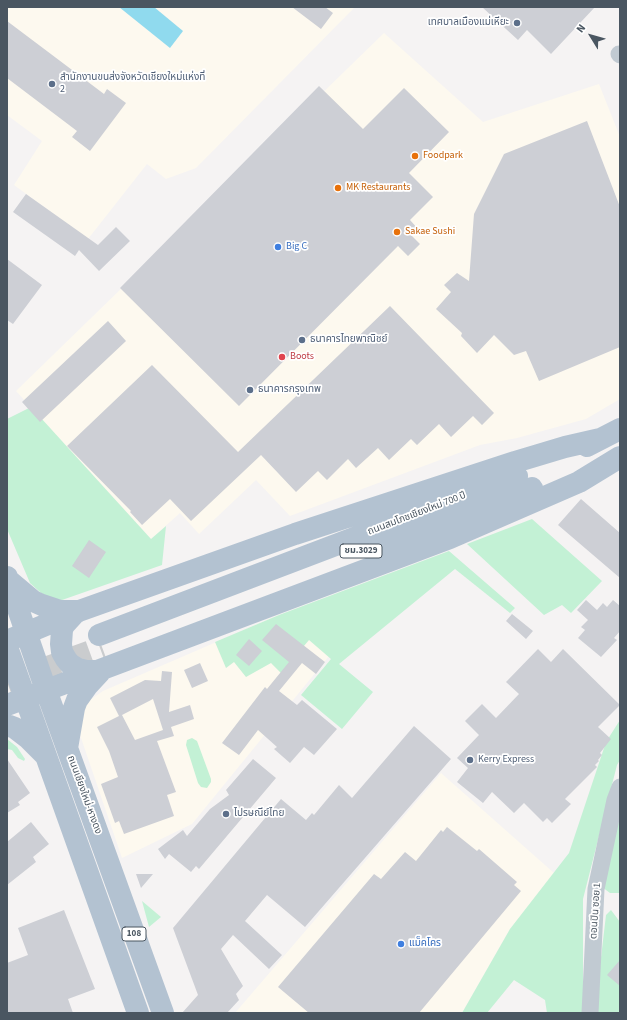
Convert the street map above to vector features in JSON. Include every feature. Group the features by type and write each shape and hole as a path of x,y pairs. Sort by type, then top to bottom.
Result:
{"main road":[{"name":"ถนนสมโภชเชียงใหม่ 700 ปี","path":"620,429 512,478 100,641 620,457"},
{"path":"17,637 77,612 302,531 515,462 600,439"},
{"path":"16,702 457,535 579,482 620,457"},
{"path":"7,578 33,601 60,611 77,612"},
{"name":"ถนนเชียงใหม่-หางดง","path":"7,578 17,637 46,690 163,1013"},
{"path":"77,612 64,626 61,637 62,652 70,664 78,669 86,671 101,671"},
{"name":"108","path":"7,647 16,702 46,756 138,1013"},
{"path":"67,749 74,708 81,695 101,671"},
{"path":"7,725 15,728 28,738 46,756"}],"street":[{"name":"ดอนปิน ซอย 1","path":"590,1013 596,889 615,800 620,787"}],"shaded area":[{"path":"7,7 355,7 196,168 166,179 147,164 88,239 14,185 42,141 7,115"},
{"path":"384,33 483,122 599,84 620,137 620,399 586,419 517,438 480,445 290,516 256,480 199,534 180,513 151,539 16,391"},
{"path":"279,615 329,656 192,824 122,858 79,732 79,717 87,702 103,691"},
{"path":"441,773 554,873 510,929 462,1013 235,1013"}],"green space":[{"path":"31,407 151,539 166,526 162,565 62,600 54,599 41,593 30,583 7,529 7,419"},
{"path":"532,519 602,581 571,613 562,605 544,615 467,544"},
{"path":"449,551 515,608 510,613 455,569 339,664 373,692 342,729 301,695 331,659 309,640 281,673 271,663 246,677 234,662 226,668 215,642 279,615"},
{"path":"620,720 620,760 617,765 583,899 583,1013 547,1013 545,1000 514,980 487,1013 462,1013 510,929 569,853 606,742"},
{"path":"192,738 197,741 211,779 211,782 207,788 201,787 198,783 186,745 187,740"},
{"path":"7,739 17,747 25,759 24,761 18,758 12,750 7,749"},
{"path":"620,816 620,893 610,893 602,887"},
{"path":"142,901 161,917 149,927"},
{"path":"611,910 620,922 620,1013 598,1013 598,983 606,915"}],"water":[{"path":"119,7 154,7 183,31 170,48"}],"building":[{"path":"292,7 325,7 333,13 321,29"},
{"path":"482,7 595,7 551,54 527,30 518,40"},
{"name":"สำนักงานขนส่งจังหวัดเชียงใหม่แห่งที่ 2","path":"7,21 104,94 107,89 126,103 90,151 72,137 77,131 7,78"},
{"name":"Big C","path":"319,86 363,129 404,88 449,132 409,173 433,197 410,220 418,229 411,235 420,244 408,256 398,246 239,406 120,288"},
{"path":"587,121 620,207 620,347 539,381 526,351 514,355 494,335 477,353 461,336 462,333 436,309 451,292 444,285 457,273 469,281 474,214 504,154"},
{"path":"26,194 98,245 116,227 130,241 99,271 79,250 75,256 13,212"},
{"path":"7,259 42,285 13,324 7,320"},
{"path":"390,306 494,413 482,425 473,416 451,437 439,424 417,445 411,439 389,460 378,448 356,468 348,459 327,480 318,471 296,492 261,455 191,521 170,499 142,525 130,512 131,511 67,446 152,365 238,452"},
{"path":"108,321 126,341 40,422 22,402"},
{"path":"581,499 620,533 620,578 558,525"},
{"path":"89,540 106,552 89,578 72,566"},
{"path":"586,600 597,610 603,603 607,607 613,600 620,606 620,631 614,638 617,640 601,657 578,638 585,630 581,627 588,620 577,610"},
{"path":"512,614 533,631 526,639 506,621"},
{"path":"276,624 325,662 316,674 302,663 279,691 297,705 302,700 337,729 314,755 304,747 290,763 274,749 277,747 258,730 239,755 222,743 265,687 267,689 289,662 262,640"},
{"path":"249,639 262,651 249,666 236,655"},
{"path":"538,649 551,662 563,649 620,705 598,727 611,739 600,753 602,755 595,765 597,767 565,799 571,804 552,823 547,818 543,822 524,803 514,813 492,792 483,803 457,782 468,768 457,758 479,735 465,721 482,704 496,718 519,694 506,682"},
{"path":"200,663 208,681 192,688 184,670"},
{"path":"162,671 172,672 169,712 190,705 194,719 171,727 174,736 157,741 176,792 167,795 174,816 124,834 119,821 115,823 101,784 118,777 109,751 97,727 119,716 110,698 145,680 161,681","holes":["153,699 163,730 135,740 122,715"]},
{"path":"414,726 451,759 305,927 267,895 245,921 282,955 269,969 233,935 221,949 243,986 236,994 239,1000 227,1013 182,1013 198,995 173,928 281,799 306,820 312,813 314,815 339,785 352,798"},
{"path":"7,759 30,793 18,802 20,805 7,813"},
{"name":"ไปรษณีย์ไทย","path":"253,759 276,778 199,869 196,866 191,872 169,854 165,859 158,849 183,830 187,836 210,809 229,795 226,790"},
{"path":"31,822 49,844 33,857 36,862 7,885 7,842"},
{"name":"แม็คโคร","path":"447,827 477,851 479,849 517,882 514,885 521,891 419,1013 309,1013 278,987 374,874 381,879 405,852 416,861 441,830 443,832"},
{"path":"136,874 153,874 141,888"},
{"path":"64,910 95,989 68,999 73,1013 7,1013 7,963 28,955 18,928"},
{"path":"620,960 620,986 607,975"}],"tunnel":[{"path":"7,682 102,647"}],"place":[{"name":"เทศบาลเมืองแม่เหียะ","path":"517,23"},
{"name":"สำนักงานขนส่งจังหวัดเชียงใหม่แห่งที่ 2","path":"52,84"},
{"name":"Foodpark","path":"415,156"},
{"name":"MK Restaurants","path":"338,188"},
{"name":"Sakae Sushi","path":"397,232"},
{"name":"Big C","path":"278,247"},
{"name":"ธนาคารไทยพาณิชย์","path":"302,340"},
{"name":"Boots","path":"282,357"},
{"name":"ธนาคารกรุงเทพ","path":"250,390"},
{"name":"Kerry Express","path":"470,760"},
{"name":"ไปรษณีย์ไทย","path":"226,814"},
{"name":"แม็คโคร","path":"401,944"}]}
